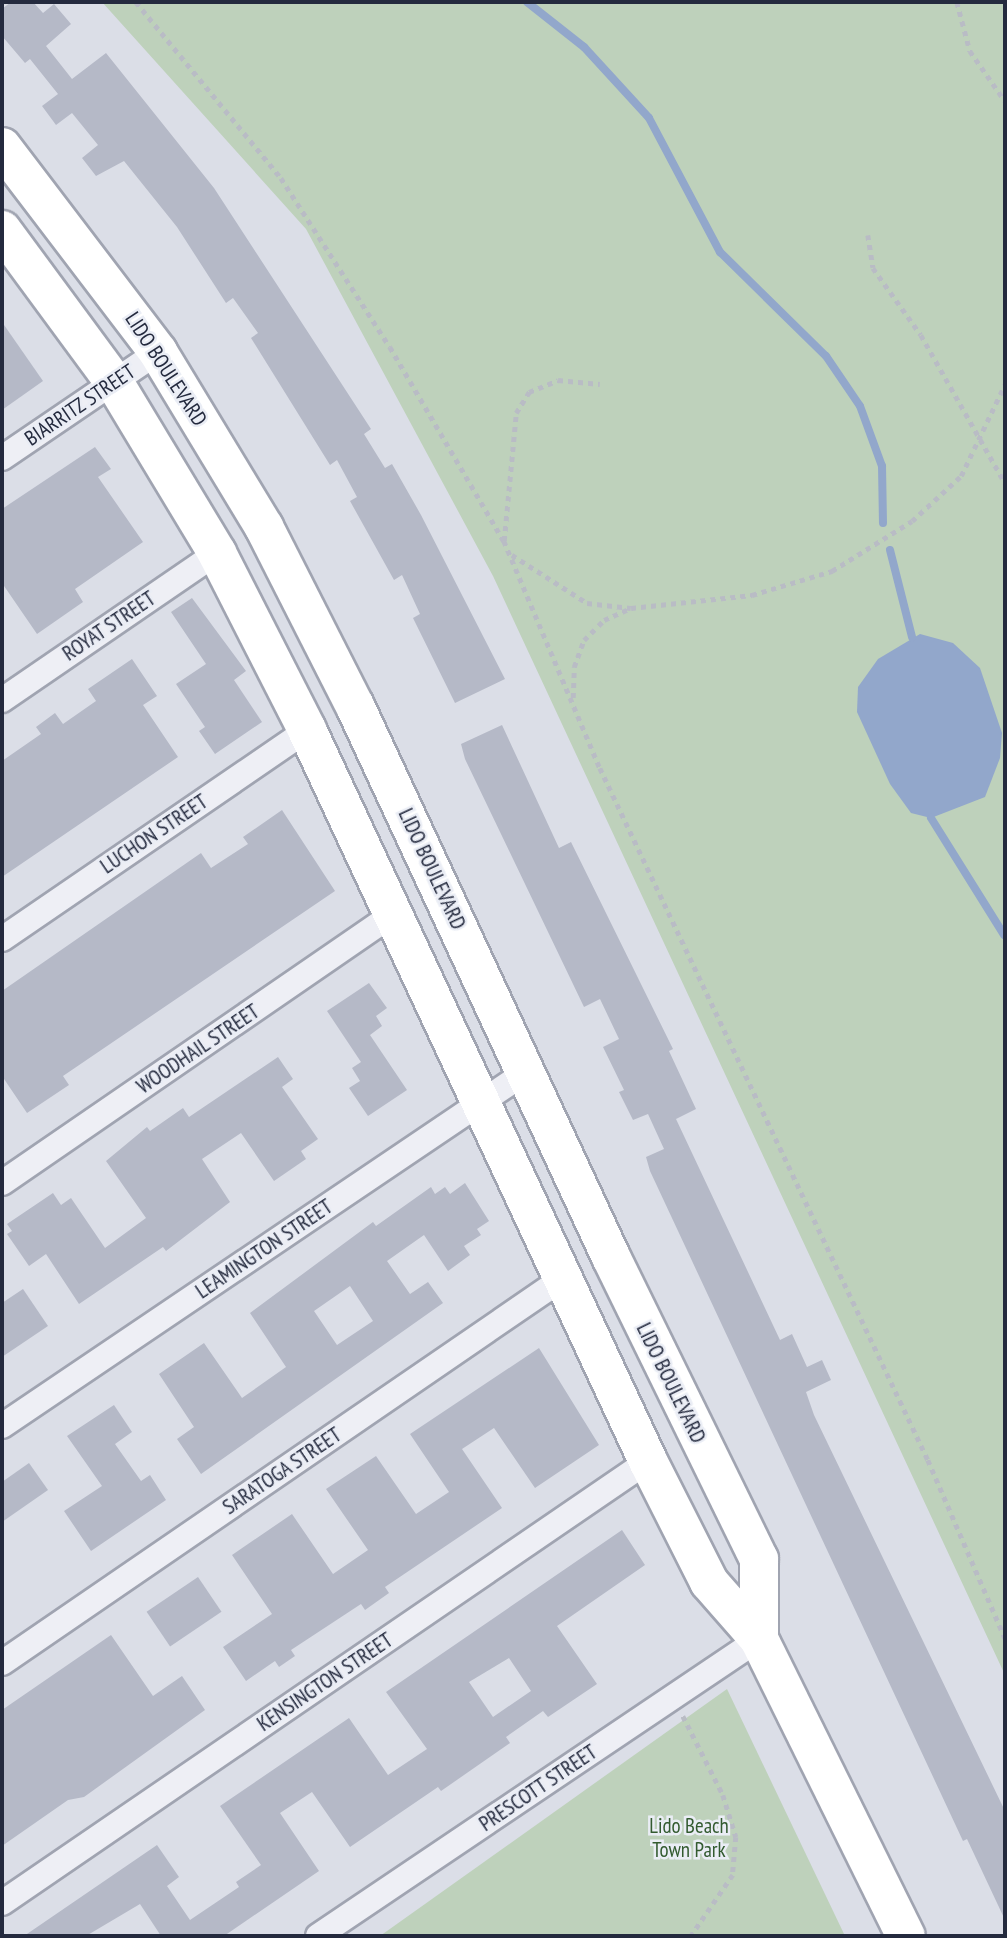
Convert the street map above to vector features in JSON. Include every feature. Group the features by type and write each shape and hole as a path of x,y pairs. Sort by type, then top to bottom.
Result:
{"highway":[{"name":"LIDO BOULEVARD","path":"2,147 158,352 264,527 331,658 697,1438 759,1559 759,1639"},
{"name":"LIDO BOULEVARD","path":"2,230 114,382 217,553 307,730 648,1461 709,1581 759,1639 906,1936"}],"street":[{"name":"BIARRITZ STREET","path":"2,458 158,352"},
{"name":"ROYAT STREET","path":"2,700 217,553"},
{"name":"LUCHON STREET","path":"2,939 307,730"},
{"name":"WOODHAIL STREET","path":"2,1183 394,914"},
{"name":"LEAMINGTON STREET","path":"2,1426 526,1072"},
{"name":"SARATOGA STREET","path":"2,1663 562,1279"},
{"name":"KENSINGTON STREET","path":"2,1903 648,1461"},
{"name":"PRESCOTT STREET","path":"318,1936 759,1639"}],"path":[{"path":"136,2 281,178 390,346 511,554 600,768 928,1460 1005,1638"},
{"path":"957,2 970,51 1005,101"},
{"path":"868,235 873,268 921,335 1005,484"},
{"path":"504,541 516,413 529,392 558,380 600,384"},
{"path":"511,554 587,603 631,608 752,595 832,571 912,521 961,476 981,440 1005,384"},
{"path":"573,700 574,667 584,640 604,620 631,608"},
{"path":"673,1697 723,1795 736,1837 733,1875 691,1936"}],"green space":[{"path":"102,2 1005,2 1005,1675 493,576 306,229"},
{"name":"Lido Beach Town Park","path":"727,1689 845,1936 380,1936"}],"water":[{"path":"920,634 953,643 980,668 1002,733 1000,758 985,797 931,818 911,813 890,784 857,712 858,687 878,659"}],"building":[{"path":"11,2 33,2 43,13 54,4 71,24 46,46 72,79 106,53 214,188 371,429 364,434 385,468 392,464 505,679 455,703 413,618 420,614 402,575 394,580 350,501 357,497 337,460 330,465 251,338 258,333 233,298 226,303 177,227 124,161 96,176 82,158 98,145 72,113 56,125 42,106 58,94 30,59 25,63 2,36 2,9"},
{"path":"2,322 43,381 2,410"},
{"path":"95,447 111,469 98,477 143,542 75,589 83,602 37,634 2,583 2,509"},
{"path":"192,598 246,671 234,680 262,722 215,754 199,731 205,727 176,684 206,664 171,612"},
{"path":"132,659 157,696 143,705 178,757 2,877 2,761 41,734 36,727 55,713 63,724 96,701 88,689"},
{"path":"502,725 559,848 571,842 673,1049 669,1051 696,1109 676,1119 780,1340 792,1334 807,1367 822,1360 831,1380 806,1392 814,1415 1005,1811 1005,1920 967,1839 963,1841 650,1171 646,1157 664,1149 648,1114 633,1120 619,1092 624,1090 603,1047 619,1039 600,999 584,1007 465,759 461,744"},
{"path":"282,810 335,891 63,1076 69,1085 27,1113 2,1076 2,991 201,853 211,868 248,844 243,837"},
{"path":"369,983 387,1008 376,1016 382,1026 370,1035 407,1090 368,1116 349,1088 360,1081 352,1068 361,1062 327,1011"},
{"path":"278,1057 293,1079 282,1087 318,1139 301,1151 306,1159 274,1181 241,1133 202,1159 230,1202 166,1251 163,1247 79,1304 46,1254 29,1266 7,1234 12,1231 7,1224 53,1193 61,1205 71,1198 105,1248 146,1218 106,1161 147,1127 150,1131 183,1108 189,1117"},
{"path":"465,1183 489,1221 477,1229 481,1235 464,1246 470,1255 448,1271 424,1235 387,1261 410,1294 428,1282 443,1303 201,1474 177,1439 194,1427 159,1374 204,1343 242,1398 286,1367 250,1313 373,1222 376,1226 431,1187 435,1194 445,1187 450,1194","holes":["350,1286 373,1321 337,1345 314,1311"]},
{"path":"23,1289 48,1326 2,1357 2,1303"},
{"path":"539,1348 599,1445 535,1488 494,1428 462,1449 502,1508 385,1587 389,1593 365,1610 361,1604 291,1650 295,1656 279,1667 275,1661 246,1681 223,1647 272,1614 232,1555 292,1514 333,1574 368,1550 326,1489 376,1456 416,1514 449,1492 410,1434"},
{"path":"114,1405 132,1432 115,1444 141,1481 150,1475 166,1500 91,1551 64,1511 102,1486 67,1436"},
{"path":"29,1463 48,1490 2,1522 2,1482"},
{"path":"622,1530 645,1565 557,1626 597,1684 548,1717 543,1711 506,1737 510,1743 441,1791 438,1787 350,1847 312,1792 280,1813 319,1871 224,1936 161,1936 140,1904 86,1936 24,1936 157,1845 179,1877 167,1886 190,1920 239,1887 236,1882 261,1865 220,1806 349,1718 388,1775 427,1749 386,1692","holes":["509,1658 531,1691 493,1717 469,1682"]},
{"path":"198,1577 221,1612 170,1646 147,1612"},
{"path":"111,1635 153,1696 182,1676 205,1710 84,1797 68,1800 2,1846 2,1710"}],"waterway":[{"path":"527,2 584,47 649,118 720,252 826,356 860,406 882,466 883,523"},
{"path":"890,550 912,637"},
{"path":"931,818 1004,935"}]}
